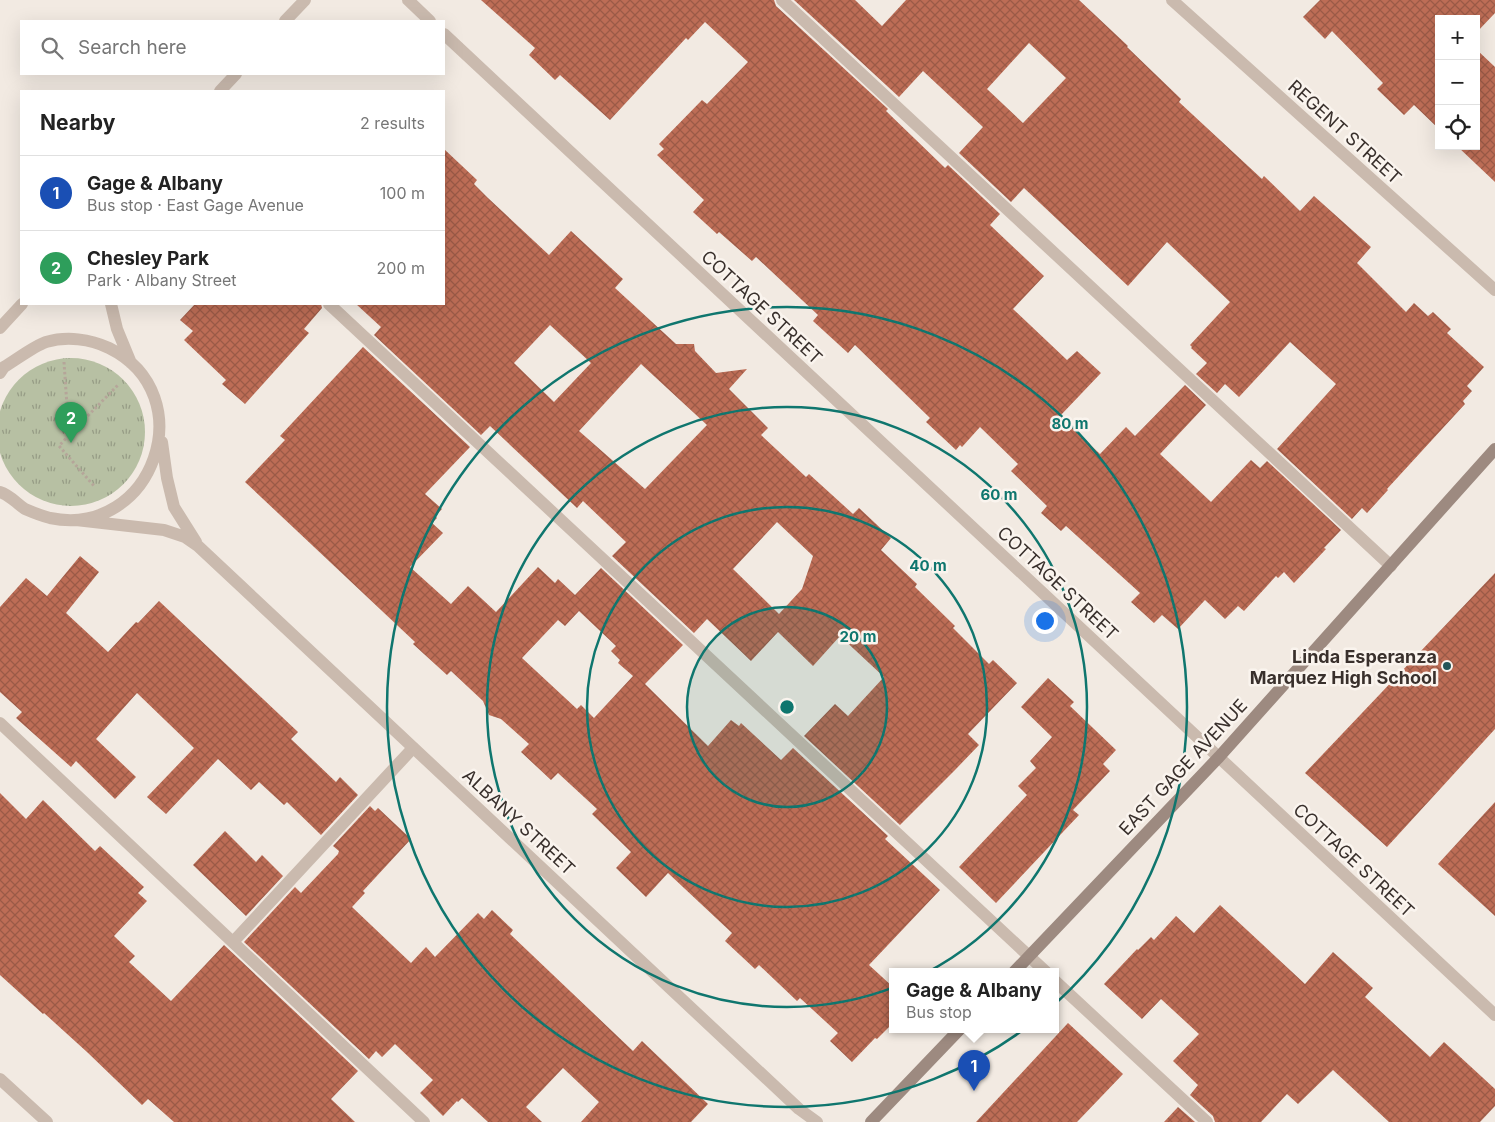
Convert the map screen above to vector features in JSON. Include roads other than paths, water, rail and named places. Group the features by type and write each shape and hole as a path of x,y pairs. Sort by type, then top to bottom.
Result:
{"main road":[{"name":"EAST GAGE AVENUE","path":"1018,968 1219,757 1495,449"},
{"path":"871,1122 956,1033"}],"street":[{"path":"286,20 305,0"},
{"path":"408,0 429,20"},
{"path":"782,0 1390,566"},
{"name":"REGENT STREET","path":"1172,0 1495,290"},
{"name":"COTTAGE STREET","path":"445,35 1495,1015"},
{"path":"221,90 235,75"},
{"path":"0,328 21,305"},
{"name":"ALBANY STREET","path":"111,305 117,329 131,363"},
{"path":"330,305 1041,968"},
{"name":"ALBANY STREET","path":"1,368 44,343 66,339 84,340 101,344 131,363 143,376 152,393 158,411 174,507 198,546"},
{"name":"ALBANY STREET","path":"76,520 103,513 119,505 133,494 144,480 152,464 158,447 160,430"},
{"name":"ALBANY STREET","path":"2,490 26,509 50,518 164,530 185,537 198,546 795,1104 817,1122"},
{"path":"0,723 424,1122"},
{"path":"233,942 414,748"},
{"path":"1059,985 1207,1122"},
{"path":"0,1079 47,1122"}],"place":[{"name":"Chesley Park","path":"71,443"},
{"name":"Linda Esperanza Marquez High School","path":"1447,666"},
{"name":"Gage & Albany","path":"974,1091"}]}
